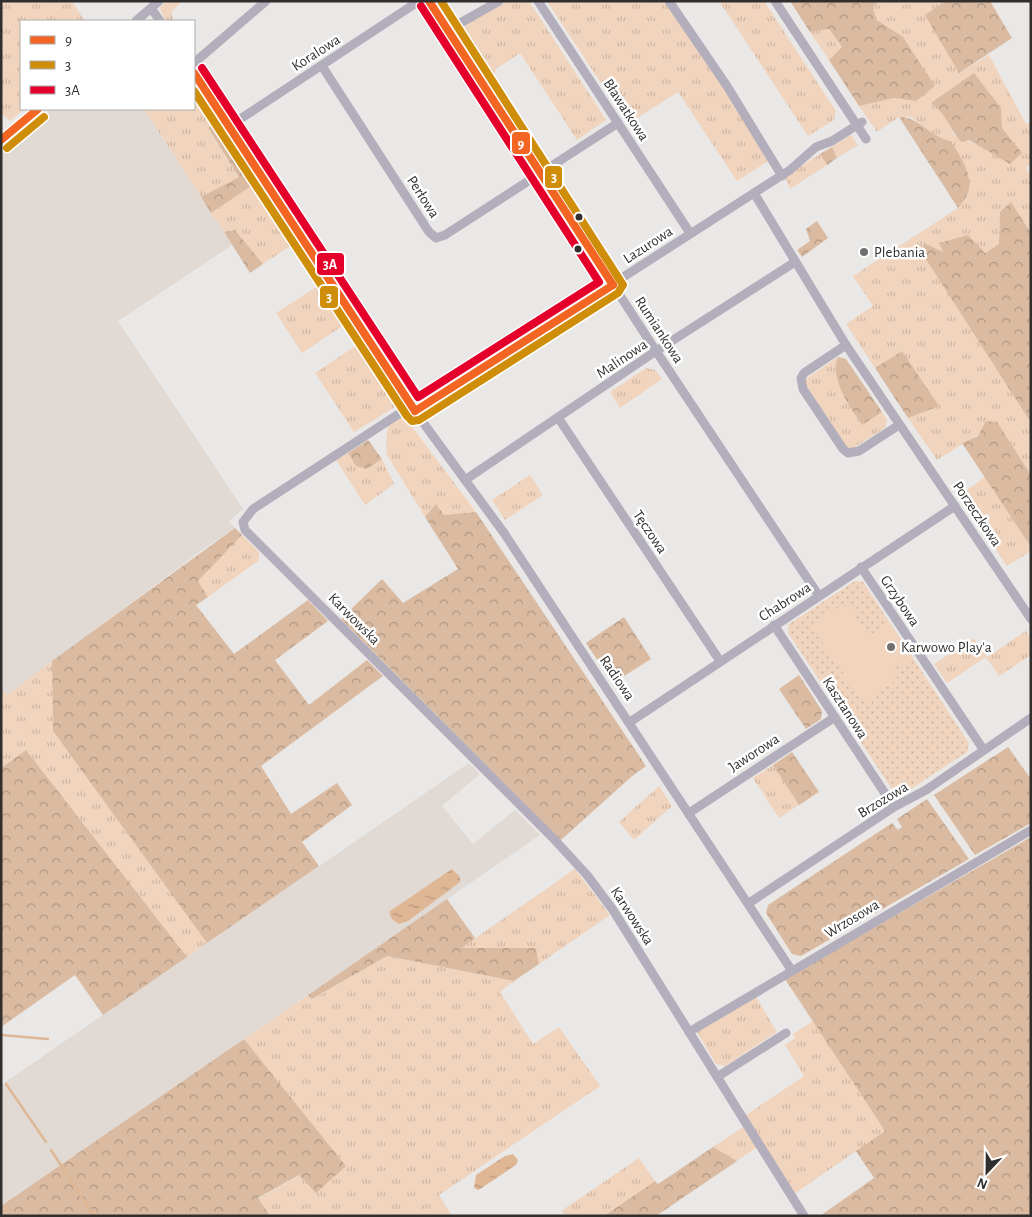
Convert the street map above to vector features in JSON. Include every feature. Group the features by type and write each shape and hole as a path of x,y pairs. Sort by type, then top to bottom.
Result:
{"street":[{"path":"137,20 159,1"},
{"path":"195,62 266,1"},
{"name":"Koralowa","path":"228,126 419,1"},
{"name":"Rumiankowa","path":"429,1 656,351 819,596"},
{"path":"448,30 499,1"},
{"name":"Bławatkowa","path":"538,1 690,234"},
{"path":"669,1 727,86 782,176"},
{"path":"775,1 859,124 866,140"},
{"path":"151,8 159,20"},
{"name":"Perłowa","path":"322,66 429,232 436,238 445,235 540,173"},
{"path":"195,76 413,409"},
{"path":"1,140 37,110"},
{"path":"540,173 618,123"},
{"name":"Lazurowa","path":"413,409 613,285 782,176 812,151 859,124"},
{"path":"754,193 795,262"},
{"name":"Porzeczkowa","path":"795,262 846,345 1031,619"},
{"name":"Malinowa","path":"465,480 558,419 656,351 795,262"},
{"path":"846,345 804,373 801,378 804,389 838,442 848,453 853,454 899,425"},
{"name":"Radiowa","path":"413,409 504,533 792,971"},
{"name":"Karwowska","path":"413,409 253,509 243,522 245,530 484,768 581,868 613,910 804,1216"},
{"name":"Tęczowa","path":"558,419 720,661"},
{"name":"Chabrowa","path":"630,722 955,506"},
{"name":"Grzybowa","path":"861,567 983,750"},
{"name":"Kasztanowa","path":"774,625 894,807"},
{"name":"Jaworowa","path":"689,813 834,717"},
{"name":"Brzozowa","path":"749,903 894,807 926,790 1031,718"},
{"name":"Wrzosowa","path":"688,1032 1031,830"},
{"path":"717,1077 786,1033"}],"shaded area":[{"path":"49,110 145,110 232,245 118,321 243,509 229,521 235,528 202,550 7,695 1,688 1,149"},
{"path":"469,763 480,774 442,806 473,844 515,810 540,835 1,1206 1,1085"}],"green space":[{"path":"1,1 72,1 84,20 20,20 20,110 23,110 10,121 1,113"},
{"path":"166,1 183,1 172,11 173,20 165,20 160,8"},
{"path":"508,1 529,1 606,120 577,140 520,53 496,69 494,77 464,32 466,23"},
{"path":"547,1 666,1 721,81 770,160 737,181 678,92 628,124"},
{"path":"719,1 764,1 836,111 834,120 808,136"},
{"path":"790,1 878,1 873,8 877,20 903,37 935,86 916,101 894,98 859,106 829,60 842,47 829,29 810,32"},
{"path":"878,1 945,1 959,73 989,55 1026,124 1031,122 1031,163 1026,168 1031,176 1031,233 1011,202 1000,212 999,244 985,253 940,243 944,252 920,250 1031,423 1031,475 997,423 937,460 908,418 938,406 902,351 875,368 846,324 873,306 853,276 958,208 968,194 950,141 939,138 911,117 899,117 877,132 859,106 894,98 916,101 903,37 877,20 873,8","holes":["931,103 1001,108 1002,128 982,147 954,135 943,112"]},
{"path":"945,1 990,1 1012,38 959,73 925,15"},
{"path":"829,29 842,47 829,60 810,32"},
{"path":"974,73 1001,108 1002,128 1022,153 1010,164 969,140 962,142 945,117 931,103"},
{"path":"195,95 215,123 208,129 239,177 201,197 145,110 195,110"},
{"path":"899,117 913,120 937,136 950,141 958,152 968,174 969,189 958,208"},
{"path":"215,123 256,183 211,213 201,197 239,177 208,128"},
{"path":"851,135 858,145 837,158 832,147"},
{"path":"832,147 837,158 827,165 820,154"},
{"path":"820,154 827,165 790,189 785,177"},
{"path":"256,183 295,243 263,264 235,230 224,232 211,213"},
{"path":"1011,202 1031,233 1031,423 920,250 926,244 943,252 939,243 968,235 985,253 999,244 1000,212"},
{"path":"817,221 828,238 802,257 797,250 810,241 806,229"},
{"path":"235,230 263,264 250,273 224,232"},
{"path":"321,284 347,323 302,353 276,313"},
{"path":"360,343 397,399 395,407 354,432 315,373"},
{"path":"902,351 939,406 908,418 875,368"},
{"path":"838,357 836,365 837,374 842,392 861,424 882,412 887,420 885,428 852,449 847,448 805,384 806,379"},
{"path":"838,357 846,359 882,412 862,425 838,383 836,365"},
{"path":"646,368 655,370 662,379 620,408 610,392"},
{"path":"404,416 476,512 444,515 436,505 425,517 387,455 388,426"},
{"path":"986,421 997,422 1031,475 1031,547 962,443 978,436"},
{"path":"368,440 382,459 367,469 356,466 348,453"},
{"path":"348,453 356,466 367,469 382,459 394,484 365,505 336,460"},
{"path":"530,475 543,495 505,520 492,500"},
{"path":"985,477 1031,547 1031,551 1007,566 957,491 964,492"},
{"path":"436,504 444,515 476,512 646,766 631,777 561,840 341,619 382,579 403,603 458,569 425,517"},
{"path":"235,528 242,535 198,581 208,597 196,605 234,654 308,600 328,621 275,660 309,705 367,660 383,676 261,766 291,814 337,783 352,805 302,842 319,866 207,943 53,731 52,661"},
{"path":"242,535 259,552 259,560 208,597 198,581"},
{"path":"855,581 863,582 969,743 967,752 902,795 894,792 788,633 789,624"},
{"path":"846,602 869,636 889,622 913,657 892,670 898,679 863,702 811,626"},
{"path":"624,617 651,659 613,683 586,643"},
{"path":"1026,631 1031,637 1031,655 999,676 986,657 947,683 934,664 974,638 987,657"},
{"path":"52,661 53,731 207,943 187,957 26,750 1,768 1,688 7,695"},
{"path":"799,675 822,711 821,719 806,729 779,689"},
{"path":"1008,747 1031,779 1031,823 975,855 934,795"},
{"path":"26,750 187,957 103,1015 75,975 1,1027 1,768"},
{"path":"792,752 819,792 799,805 773,765"},
{"path":"773,765 799,805 779,818 753,778"},
{"path":"659,786 672,806 634,840 619,822"},
{"path":"927,799 969,859 801,956 792,954 766,913 768,905 892,823 898,830 902,827 897,819"},
{"path":"1031,837 1031,1216 820,1216 874,1178 856,1151 885,1131 785,979"},
{"path":"575,869 610,915 539,964 536,948 461,948"},
{"path":"447,899 475,938 462,948 536,948 539,964 514,981 387,956 312,999 308,995"},
{"path":"387,956 514,981 500,992 533,1044 559,1027 600,1086 439,1195 452,1216 270,1216 258,1199 300,1175 346,1166 244,1039 308,995 313,999"},
{"path":"756,997 777,1032 725,1066 716,1064 697,1032"},
{"path":"813,1021 885,1131 794,1194 746,1115 804,1076 785,1045 795,1038 793,1034"},
{"path":"244,1039 346,1166 316,1193 299,1175 258,1198 270,1216 1,1216 1,1206"},
{"path":"743,1127 757,1147 737,1161 713,1147"},
{"path":"713,1147 737,1161 656,1216 604,1216 655,1181 658,1184"},
{"path":"639,1158 655,1181 604,1216 567,1216 561,1211"}],"water":[{"path":"452,869 460,877 460,882 408,921 399,924 392,919 390,911"},
{"path":"513,1154 518,1160 516,1165 478,1190 474,1188 476,1175 505,1156"}],"waterway":[{"path":"1,1035 48,1039"},
{"path":"6,1084 46,1142"},
{"path":"51,1150 94,1216"}],"transit line":[{"name":"9","path":"429,1 613,285"},
{"name":"3","path":"195,93 407,416 412,421 419,420 618,293 623,285 441,1"},
{"name":"3A","path":"202,68 418,397 599,282 421,6"},
{"name":"9","path":"195,75 415,411"},
{"name":"9","path":"1,140 37,110"},
{"name":"3","path":"7,148 44,117"},
{"name":"9","path":"415,411 613,285"}],"place":[{"name":"Plebania","path":"864,252"},
{"name":"Karwowo Play'a","path":"891,647"}]}
